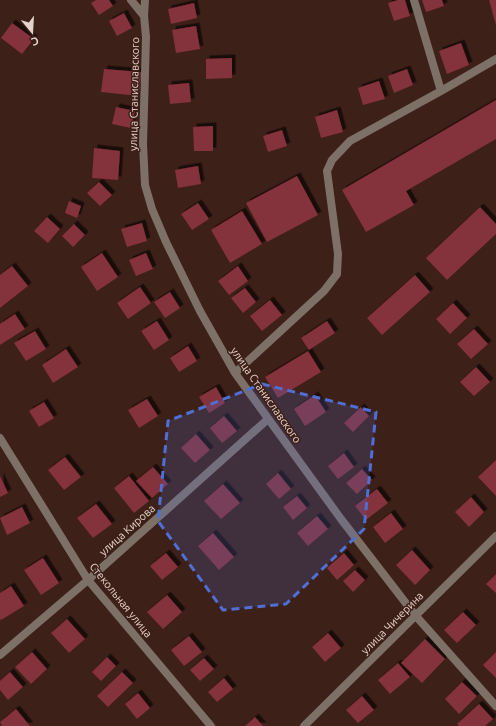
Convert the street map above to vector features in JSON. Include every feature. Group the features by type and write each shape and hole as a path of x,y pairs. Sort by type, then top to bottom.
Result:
{"street":[{"path":"131,0 144,16"},
{"name":"улица Станиславского","path":"145,0 144,16 146,37 143,144 145,185 152,209 166,242 200,311 235,373 341,519 415,615 496,706"},
{"path":"414,0 441,92"},
{"path":"235,373 324,291 337,274 338,254 327,171 332,160 350,140 441,92 496,59"},
{"name":"улица Кирова","path":"0,655 88,580 268,419"},
{"name":"Стекольная улица","path":"0,438 88,580 211,726"},
{"name":"улица Чичерина","path":"304,726 496,536"}],"highlighted area":[{"path":"262,384 376,412 364,529 286,604 223,610 158,521 168,421"}],"building":[{"path":"96,0 109,0 113,6 99,15 91,3"},
{"path":"398,0 405,0 410,16 394,21 388,3"},
{"path":"422,0 442,0 444,6 426,12"},
{"path":"489,0 496,0 496,25"},
{"path":"194,3 197,18 171,24 168,9"},
{"path":"124,13 132,28 117,36 109,21"},
{"path":"12,23 34,39 22,54 1,38"},
{"path":"196,26 200,49 176,53 172,30"},
{"path":"461,43 469,65 447,74 439,51"},
{"path":"232,58 232,78 206,79 206,59"},
{"path":"104,69 141,72 139,96 101,92"},
{"path":"407,69 413,85 394,93 388,76"},
{"path":"379,81 385,99 363,105 358,88"},
{"path":"189,83 191,102 170,104 168,85"},
{"path":"496,100 496,139 406,191 414,205 366,232 342,190"},
{"path":"116,107 135,111 131,128 112,124"},
{"path":"337,110 343,132 321,138 315,117"},
{"path":"213,126 213,151 194,151 193,127"},
{"path":"282,130 287,146 268,152 263,136"},
{"path":"94,148 120,151 118,180 92,178"},
{"path":"198,166 201,184 178,188 175,170"},
{"path":"297,176 318,215 267,242 246,203"},
{"path":"99,182 112,195 100,206 87,193"},
{"path":"69,201 81,206 77,218 65,213"},
{"path":"198,203 209,219 192,230 181,214"},
{"path":"480,207 496,224 496,234 447,280 426,258"},
{"path":"242,211 262,244 230,263 211,230"},
{"path":"47,217 60,229 48,243 34,231"},
{"path":"142,223 147,241 127,247 121,229"},
{"path":"74,224 85,235 73,247 62,236"},
{"path":"102,253 118,277 97,291 81,267"},
{"path":"146,253 153,269 136,276 129,260"},
{"path":"12,266 28,286 0,308 0,275"},
{"path":"238,266 248,281 229,295 218,281"},
{"path":"415,275 430,292 382,335 367,318"},
{"path":"140,287 151,303 128,319 117,303"},
{"path":"245,288 256,302 243,313 231,298"},
{"path":"170,292 180,308 165,318 154,302"},
{"path":"270,300 282,315 262,331 250,316"},
{"path":"453,303 467,318 450,334 436,319"},
{"path":"15,314 25,329 0,345 0,324"},
{"path":"157,321 169,340 154,350 141,331"},
{"path":"327,321 335,333 309,350 301,338"},
{"path":"474,329 488,344 471,359 457,344"},
{"path":"35,331 46,349 26,361 14,343"},
{"path":"188,346 197,361 179,372 170,358"},
{"path":"66,349 78,367 53,383 42,365"},
{"path":"308,351 321,372 278,398 265,377"},
{"path":"476,367 490,382 474,396 460,382"},
{"path":"216,387 225,403 209,413 199,397"},
{"path":"315,395 326,412 305,426 294,409"},
{"path":"147,399 158,416 139,428 128,410"},
{"path":"44,402 54,418 39,427 29,411"},
{"path":"361,407 369,416 353,432 344,423"},
{"path":"224,416 237,431 222,443 210,428"},
{"path":"196,434 210,450 195,463 181,448"},
{"path":"344,453 354,467 338,479 328,466"},
{"path":"65,457 81,477 64,490 48,470"},
{"path":"496,460 496,496 478,477"},
{"path":"153,467 168,484 152,498 136,481"},
{"path":"362,469 372,480 357,494 346,483"},
{"path":"278,473 291,489 279,499 266,484"},
{"path":"0,476 8,493 0,497"},
{"path":"129,476 149,501 134,513 114,488"},
{"path":"223,484 240,503 221,519 204,501"},
{"path":"377,489 388,503 366,520 355,506"},
{"path":"297,496 307,508 293,520 283,507"},
{"path":"471,497 484,512 469,527 455,512"},
{"path":"96,504 112,524 93,538 77,518"},
{"path":"22,507 30,523 7,535 0,518"},
{"path":"391,513 403,529 385,543 373,527"},
{"path":"317,516 328,529 308,546 297,533"},
{"path":"213,533 234,557 219,570 198,546"},
{"path":"412,550 430,570 415,585 396,565"},
{"path":"166,553 178,567 162,580 150,566"},
{"path":"344,553 354,565 337,580 327,568"},
{"path":"43,558 59,583 41,595 24,570"},
{"path":"355,570 365,580 353,592 343,581"},
{"path":"496,574 496,593 486,584"},
{"path":"11,586 24,606 1,620 0,593"},
{"path":"167,595 182,612 163,629 147,612"},
{"path":"463,612 476,625 457,643 444,630"},
{"path":"67,619 85,639 69,653 51,633"},
{"path":"328,633 341,648 325,662 312,647"},
{"path":"189,636 202,652 184,666 171,650"},
{"path":"425,639 445,659 422,683 401,663"},
{"path":"32,652 47,669 31,684 15,667"},
{"path":"496,652 496,678 483,665"},
{"path":"107,657 116,666 101,681 92,672"},
{"path":"204,658 214,669 200,681 190,670"},
{"path":"398,663 410,677 390,694 378,680"},
{"path":"10,672 23,687 8,700 0,690 0,681"},
{"path":"122,672 133,683 108,707 97,696"},
{"path":"224,678 233,689 217,702 208,692"},
{"path":"462,682 477,696 459,714 445,699"},
{"path":"138,693 150,708 137,719 125,704"},
{"path":"362,696 374,710 358,723 346,710"},
{"path":"479,704 493,719 485,726 459,726 457,724"},
{"path":"16,709 30,726 2,726 0,722"},
{"path":"255,717 263,726 245,726"}]}
